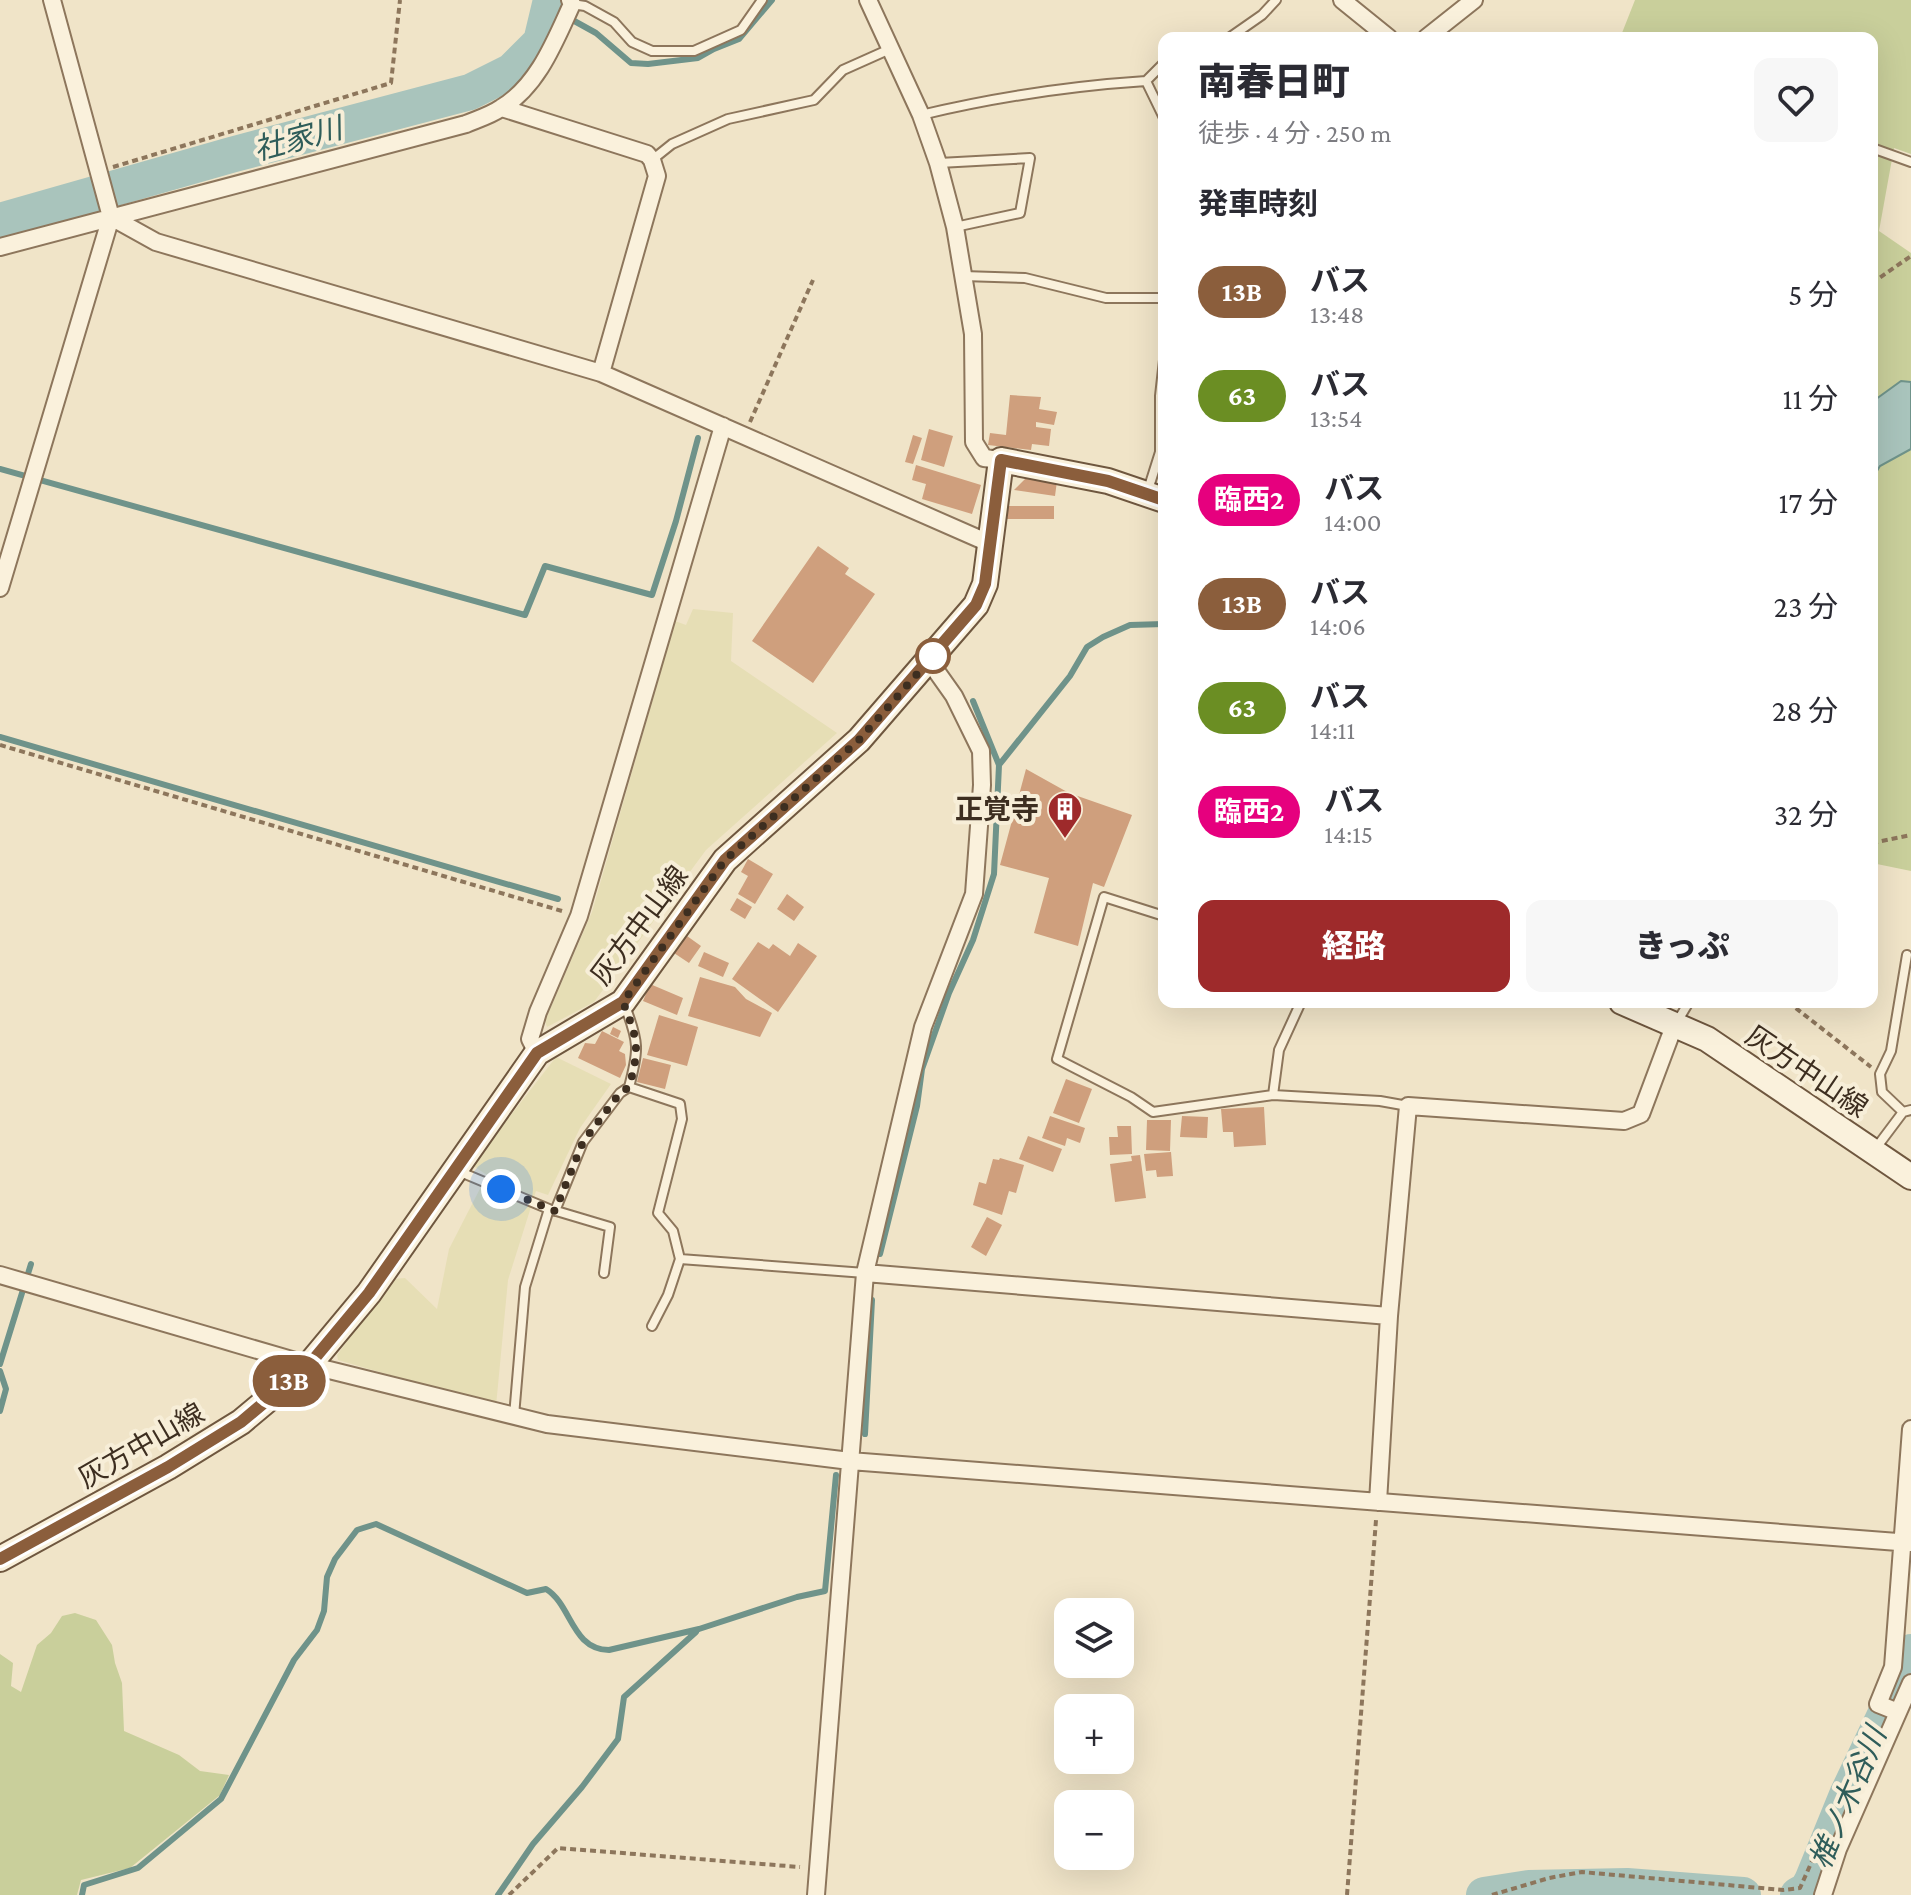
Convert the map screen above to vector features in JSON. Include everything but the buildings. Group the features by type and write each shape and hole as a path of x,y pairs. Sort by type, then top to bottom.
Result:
{"main road":[{"path":"1001,460 1108,481 1155,497"},
{"name":"灰方中山線","path":"0,1559 168,1467 241,1422 309,1365 369,1293 537,1053 623,1002 725,860 859,740 976,605 983,593 1001,460"},
{"name":"灰方中山線","path":"1635,1008 1707,1039 1911,1177"}],"street":[{"path":"0,588 111,217 52,0"},
{"path":"868,0 921,115 938,163 955,227 973,334 974,442 984,458 1001,460"},
{"path":"1342,0 1382,32"},
{"path":"1434,32 1474,0"},
{"path":"0,247 466,124 502,108 525,88 548,55 571,2"},
{"path":"502,108 647,154 652,160 657,176 601,373"},
{"path":"111,217 156,242 601,373 991,544"},
{"path":"537,1053 530,1039 538,1012 579,916 723,426"},
{"path":"816,1895 865,1273 923,1027 974,894 982,785 981,751 954,696 937,672 933,657"},
{"path":"1378,1502 1389,1316 1408,1106 1624,1121 1641,1114 1674,1026"},
{"path":"865,1273 1389,1316"},
{"path":"0,1275 309,1365 547,1424 850,1461 1907,1542"},
{"path":"1898,1712 1878,1704 1893,1667 1907,1542 1911,1429"},
{"path":"1823,1895 1838,1849 1911,1683"}],"lane":[{"path":"571,2 614,22 632,42 652,51 694,51 741,30 762,0"},
{"path":"1238,32 1262,15 1276,0"},
{"path":"652,160 672,144 728,119 814,100 843,70 890,49"},
{"path":"921,115 990,98 1074,86 1146,81 1158,69"},
{"path":"1146,81 1158,106"},
{"path":"1878,150 1911,162"},
{"path":"938,163 1030,158 1020,213 955,227"},
{"path":"963,276 1025,278 1106,298 1158,298"},
{"path":"1155,497 1158,470"},
{"path":"1158,914 1104,897 1057,1059 1131,1097 1153,1112 1273,1095 1380,1101 1408,1106"},
{"path":"1874,1152 1907,1111 1882,1092 1880,1074 1891,1051 1907,955"},
{"path":"514,1416 525,1287 552,1210 583,1142 620,1093 629,1087 638,1056 636,1035 623,1002"},
{"path":"1273,1095 1279,1050 1298,1008"},
{"path":"1674,1026 1685,1008"},
{"path":"629,1087 680,1104 682,1119 658,1213 673,1231 680,1259 668,1295 652,1326"},
{"path":"454,1170 552,1210 610,1227 604,1273"},
{"path":"680,1259 865,1273"}],"path":[{"path":"98,171 391,83 400,0"},
{"path":"1878,279 1911,256"},
{"path":"744,435 813,280"},
{"path":"0,745 579,916"},
{"path":"1878,842 1911,835"},
{"path":"1796,1008 1880,1074"},
{"path":"1347,1895 1378,1502"},
{"path":"1862,1746 1878,1704"},
{"path":"1492,1895 1582,1872 1783,1890 1800,1888 1819,1845"},
{"path":"509,1895 558,1848 819,1869"}],"shaded area":[{"path":"693,609 733,613 731,661 837,733 706,850 594,1002 547,1027 545,1021 592,912 675,621 686,625"},
{"path":"556,1057 611,1084 580,1128 548,1195 536,1191 508,1280 496,1406 338,1360 337,1355 393,1279 405,1278 437,1309 449,1249 487,1175 472,1165"}],"green space":[{"path":"1635,0 1911,0 1911,154 1894,148 1879,231 1911,253 1911,382 1901,381 1878,398 1878,32 1622,32"},
{"path":"1911,449 1911,871 1878,864 1880,466"},
{"path":"75,1613 96,1620 112,1645 122,1683 124,1731 179,1755 200,1771 229,1775 220,1795 130,1868 81,1880 77,1895 0,1895 0,1654 13,1663 11,1686 21,1692 37,1645 51,1633 62,1616"}],"water":[{"path":"1901,381 1911,382 1911,449 1878,469 1878,398"}],"waterway":[{"name":"社家川","path":"0,221 231,155 470,92 512,71 541,42 551,0"},
{"path":"549,7 596,33 631,63 648,64 698,58 739,39 772,0"},
{"path":"0,469 525,615 545,566 652,595 698,438"},
{"path":"999,765 1070,676 1087,647 1130,625 1158,624"},
{"path":"880,1254 917,1106 922,1069 949,993 973,940 994,874 999,765 973,701"},
{"path":"0,737 558,899"},
{"path":"0,1364 31,1264"},
{"path":"865,1434 872,1300"},
{"path":"0,1371 6,1389 0,1411"},
{"path":"82,1895 84,1885 138,1868 221,1799 294,1660 317,1630 324,1611 327,1577 335,1559 357,1530 376,1524 527,1593 546,1589 555,1596 587,1642 596,1648 609,1650 699,1629 825,1591 836,1475"},
{"path":"498,1895 533,1844 618,1739 624,1697 696,1632"},
{"name":"椎ノ木谷川","path":"1798,1895 1807,1890 1812,1881 1911,1652"},
{"name":"椎ノ木谷川","path":"1484,1895 1529,1888 1627,1886 1743,1895"}],"bus line":[{"name":"13B","path":"0,1559 168,1467 241,1422 309,1365 369,1293 537,1053 623,1002 725,860 859,740 976,605 985,584 1001,460 1108,481 1158,498"}],"place":[{"name":"正覚寺","path":"1065,840"}],"route":[{"path":"501,1189 555,1211 583,1142 620,1093 629,1087 638,1056 636,1035 623,1002 725,860 859,740 933,656"}]}
